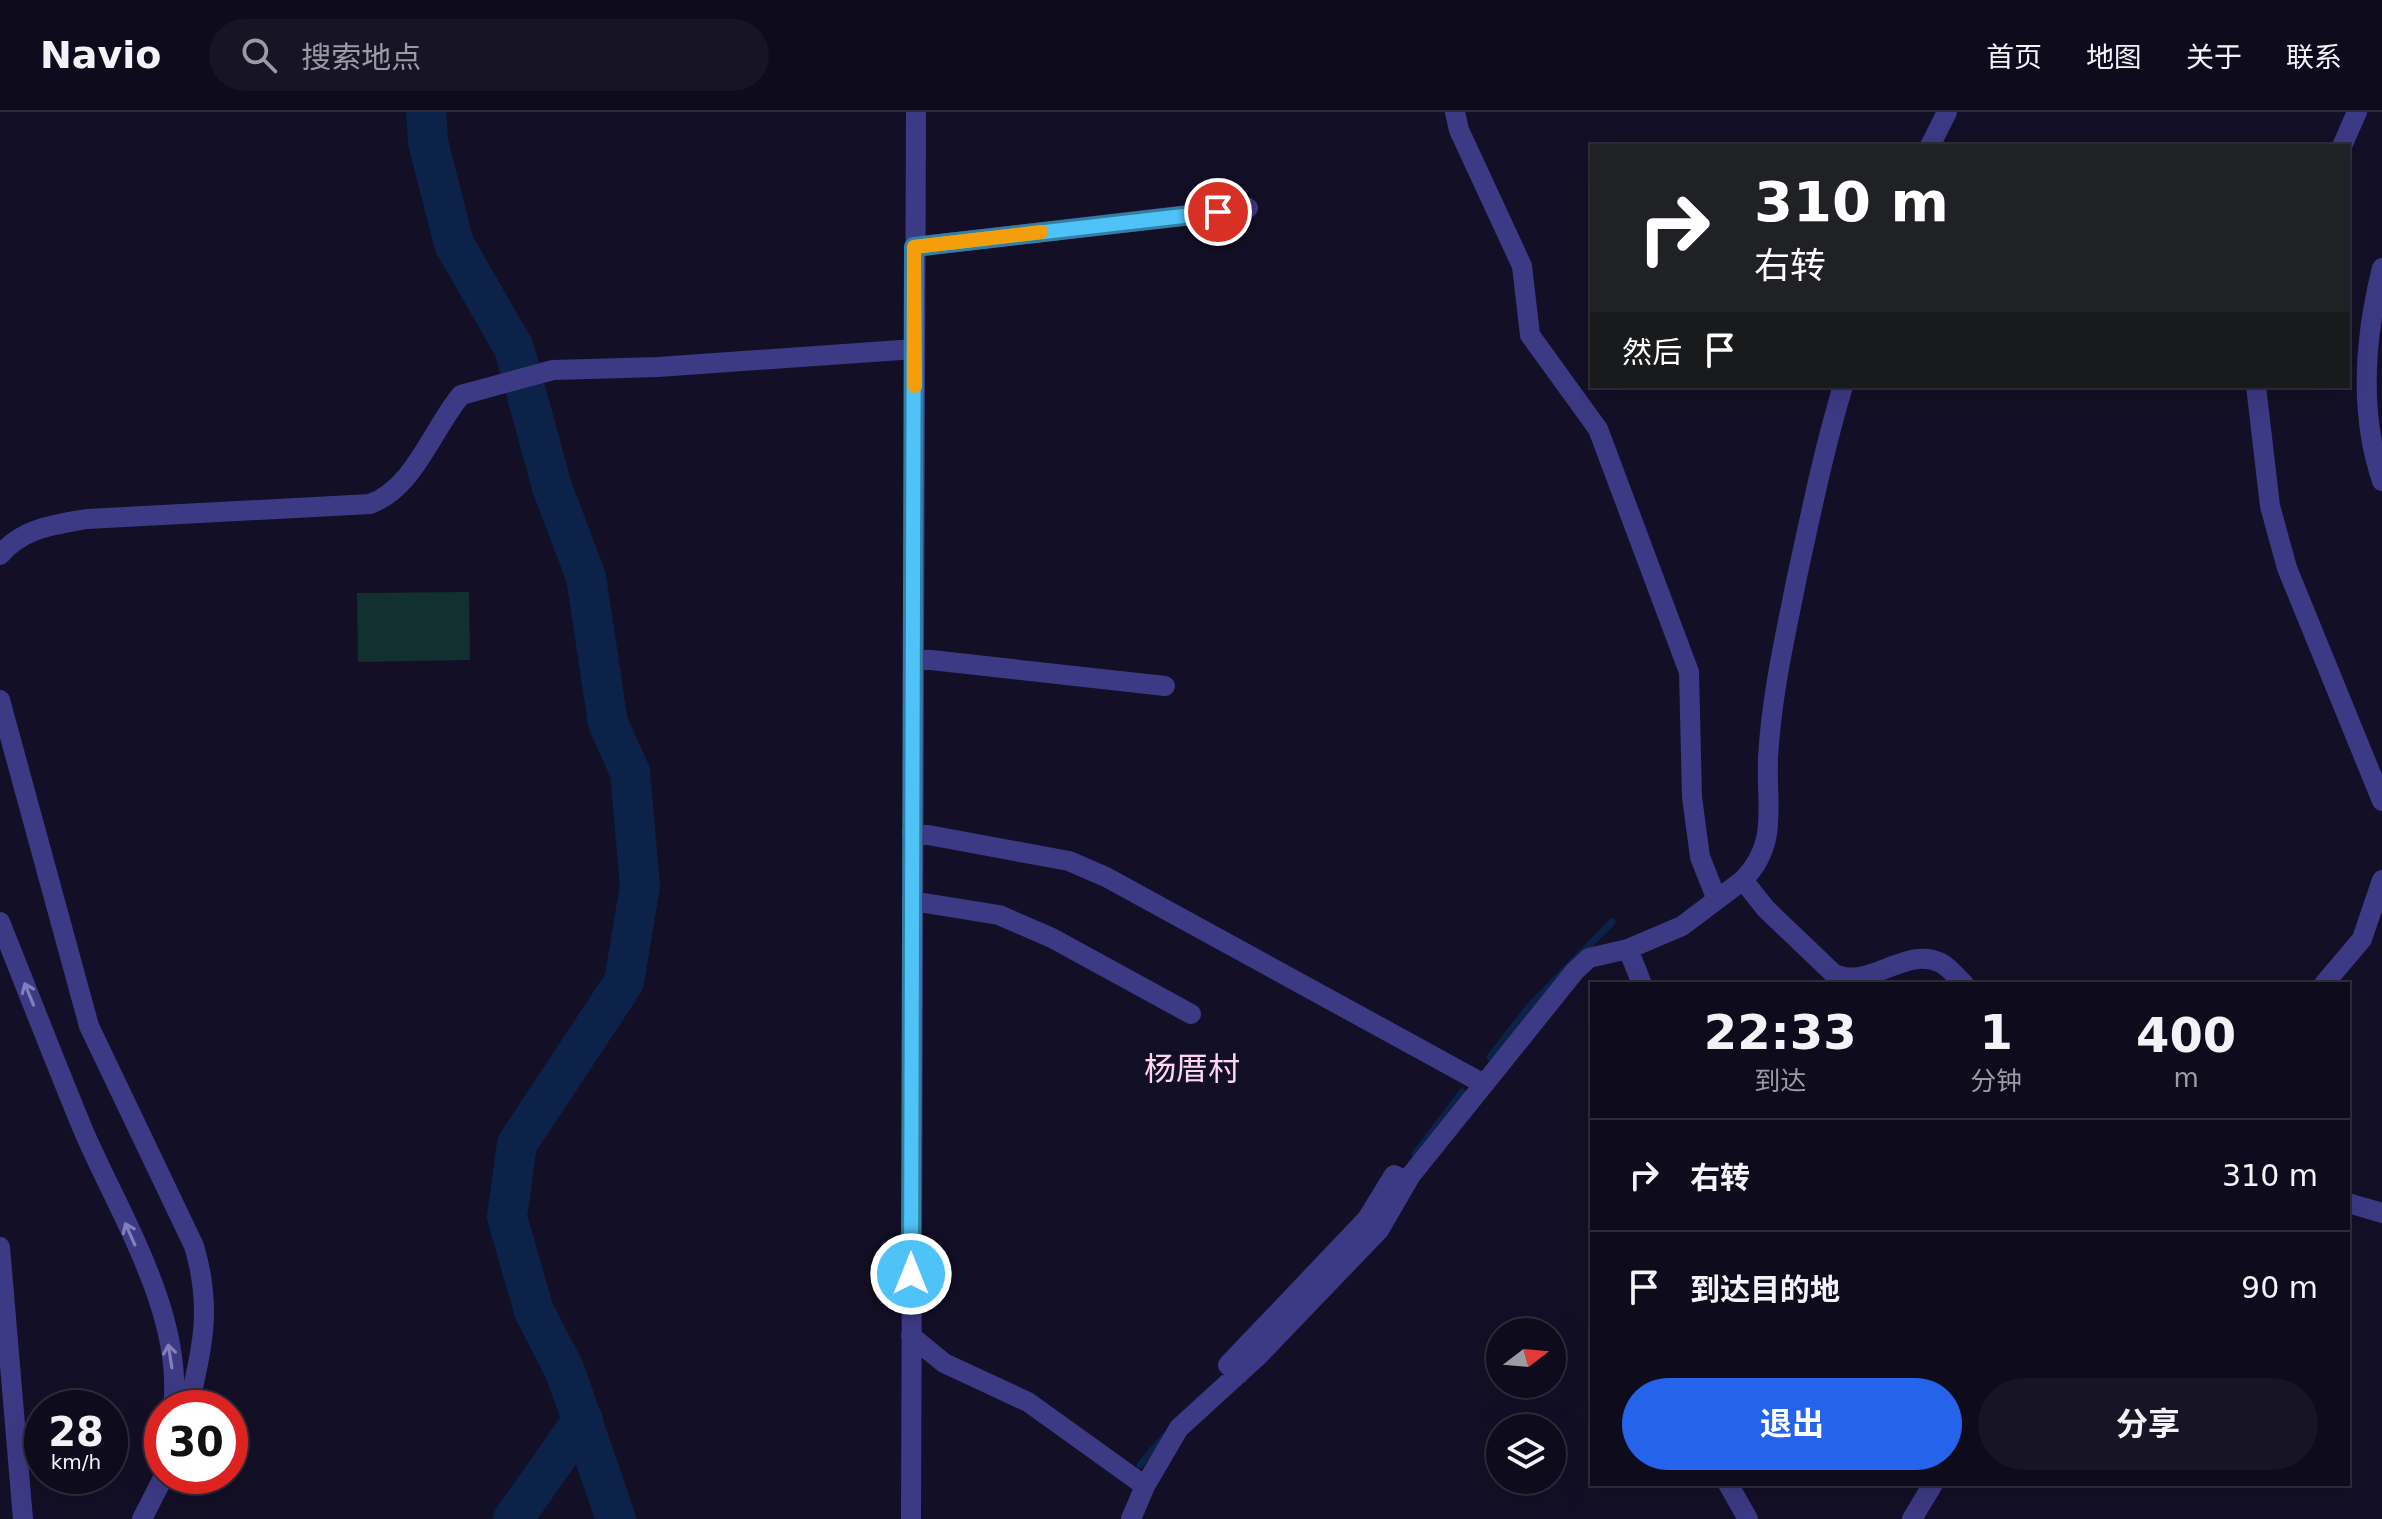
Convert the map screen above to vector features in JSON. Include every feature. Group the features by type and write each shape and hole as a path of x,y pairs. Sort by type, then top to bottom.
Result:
{"street":[{"path":"911,1519 916,112"},
{"path":"1455,112 1459,130 1522,266 1530,335 1598,429 1689,672 1692,797 1700,857 1717,900"},
{"path":"1931,144 1947,112"},
{"path":"2343,144 2357,112"},
{"path":"914,247 1248,208"},
{"path":"2382,268 2370,318 2367,386 2377,465 2382,481"},
{"path":"0,555 11,543 41,527 87,519 370,504 389,497 402,483 461,395 553,370 658,367 915,349"},
{"path":"1131,1519 1145,1486 1179,1428 1373,1224 1402,1179 1589,958 1628,949 1682,926 1757,866 1770,825 1768,760 1780,660 1824,450 1842,388"},
{"path":"2256,388 2270,506 2287,568 2382,801"},
{"path":"913,658 1165,686"},
{"path":"0,700 89,1026 194,1246 204,1281 206,1325 192,1390"},
{"path":"912,832 1069,861 1106,877 1482,1083"},
{"path":"1743,880 1766,909 1833,973 1845,979 1859,978 1916,959 1943,964 1962,982"},
{"path":"2326,982 2362,939 2382,880"},
{"path":"912,901 999,915 1052,938 1191,1014"},
{"path":"0,922 84,1130 162,1305 175,1390"},
{"path":"1628,949 1641,982"},
{"path":"2350,1204 2382,1213"},
{"path":"0,1247 23,1519"},
{"path":"911,1336 944,1363 1028,1402 1145,1486"},
{"path":"1729,1486 1748,1519"},
{"path":"1912,1519 1932,1486"},
{"path":"142,1519 155,1494"},
{"path":"157,1519 165,1494"}],"green space":[{"path":"469,592 470,660 358,662 357,593"}],"waterway":[{"path":"426,112 428,142 454,244 514,348 552,487 586,577 608,723 630,772 640,886 624,982 517,1144 507,1217 534,1311 565,1371 616,1519"},
{"path":"1490,1057 1529,1007 1612,922"},
{"path":"1415,1154 1462,1092"},
{"path":"513,1519 583,1420"},
{"path":"1140,1465 1164,1437"}],"slow traffic":[{"path":"915,386 914,247 1041,232"}],"district":[{"name":"杨厝村","path":"1192,1069"}],"route":[{"path":"911,1274 914,247 1218,212"}]}
